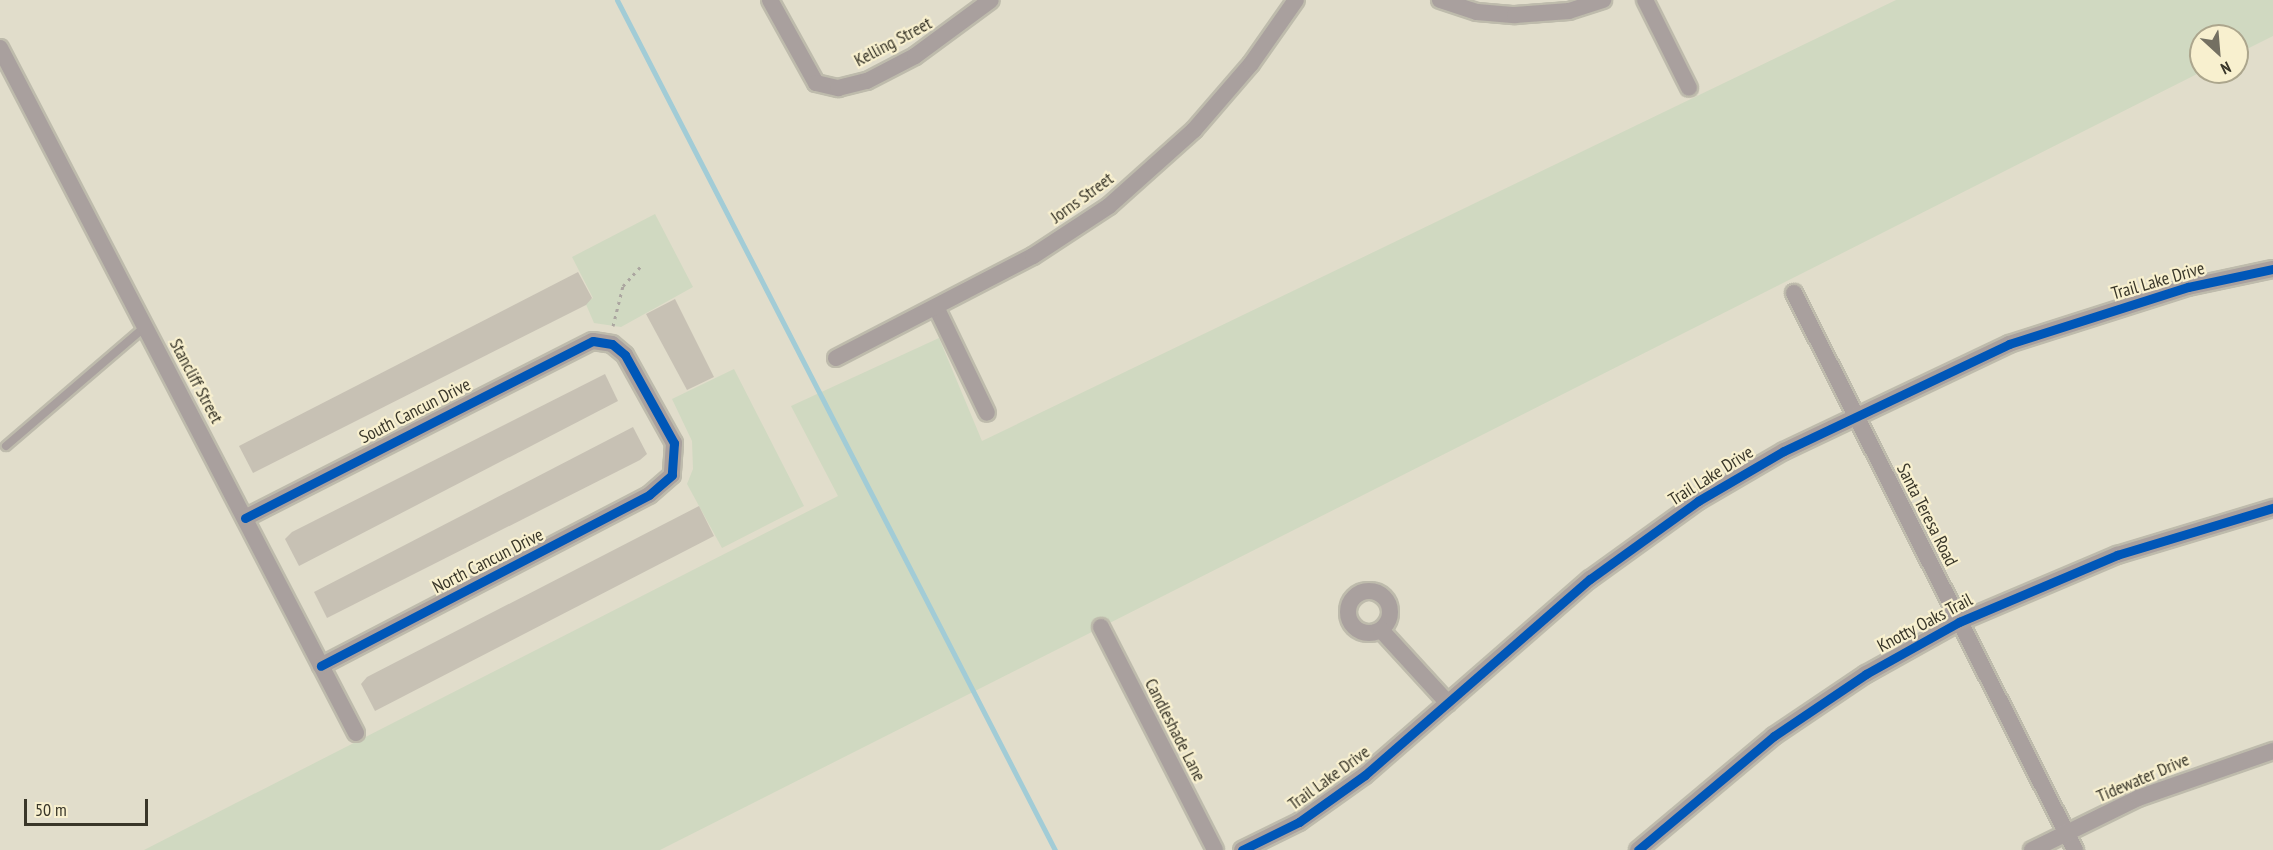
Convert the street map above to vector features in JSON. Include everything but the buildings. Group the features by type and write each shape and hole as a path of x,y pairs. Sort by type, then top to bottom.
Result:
{"street":[{"name":"Kelling Street","path":"770,0 816,83 838,88 867,81 915,56 991,0"},
{"name":"Jorns Street","path":"836,358 937,309 1033,256 1109,206 1194,130 1251,64 1296,0"},
{"path":"1440,0 1477,12 1515,15 1569,11 1603,0"},
{"path":"1645,0 1689,88"},
{"name":"Stancliff Street","path":"0,48 356,733"},
{"name":"Trail Lake Drive","path":"1242,850 1299,822 1337,795 1644,539 1698,501 1855,414 2009,344 2188,287 2273,269"},
{"name":"Santa Teresa Road","path":"1794,293 2075,850"},
{"path":"937,309 987,413"},
{"name":"South Cancun Drive","path":"245,518 575,347 603,341 631,362 674,443 675,468 667,482"},
{"name":"North Cancun Drive","path":"321,666 667,482"},
{"name":"Knotty Oaks Trail","path":"1638,850 1774,736 1866,674 1959,622 2106,559 2273,508"},
{"name":"Candleshade Lane","path":"1101,627 1215,850"},
{"path":"1381,630 1448,703"},
{"name":"Tidewater Drive","path":"2032,850 2138,798 2273,751"}],"lane":[{"path":"6,446 146,327"}],"path":[{"path":"613,326 621,291 641,266"}],"green space":[{"path":"1896,0 2273,0 2273,36 2249,48 2249,24 2189,24 2189,78 660,850 144,850 838,496 791,406 939,338 982,441"},
{"path":"655,214 693,287 621,327 594,323 585,302 593,298 572,257"},
{"path":"734,369 804,506 722,548 687,484 693,469 692,441 672,399"}],"waterway":[{"path":"617,0 1055,850"}],"cycle path":[{"path":"1242,850 1299,822 1365,775 1590,579 1698,501 1784,451 2009,344 2188,287 2273,269"},
{"path":"245,518 593,341 612,344 625,355 674,443 672,475 649,495 321,666"},
{"path":"1638,850 1774,736 1866,674 1959,622 2117,555 2273,508"}]}
